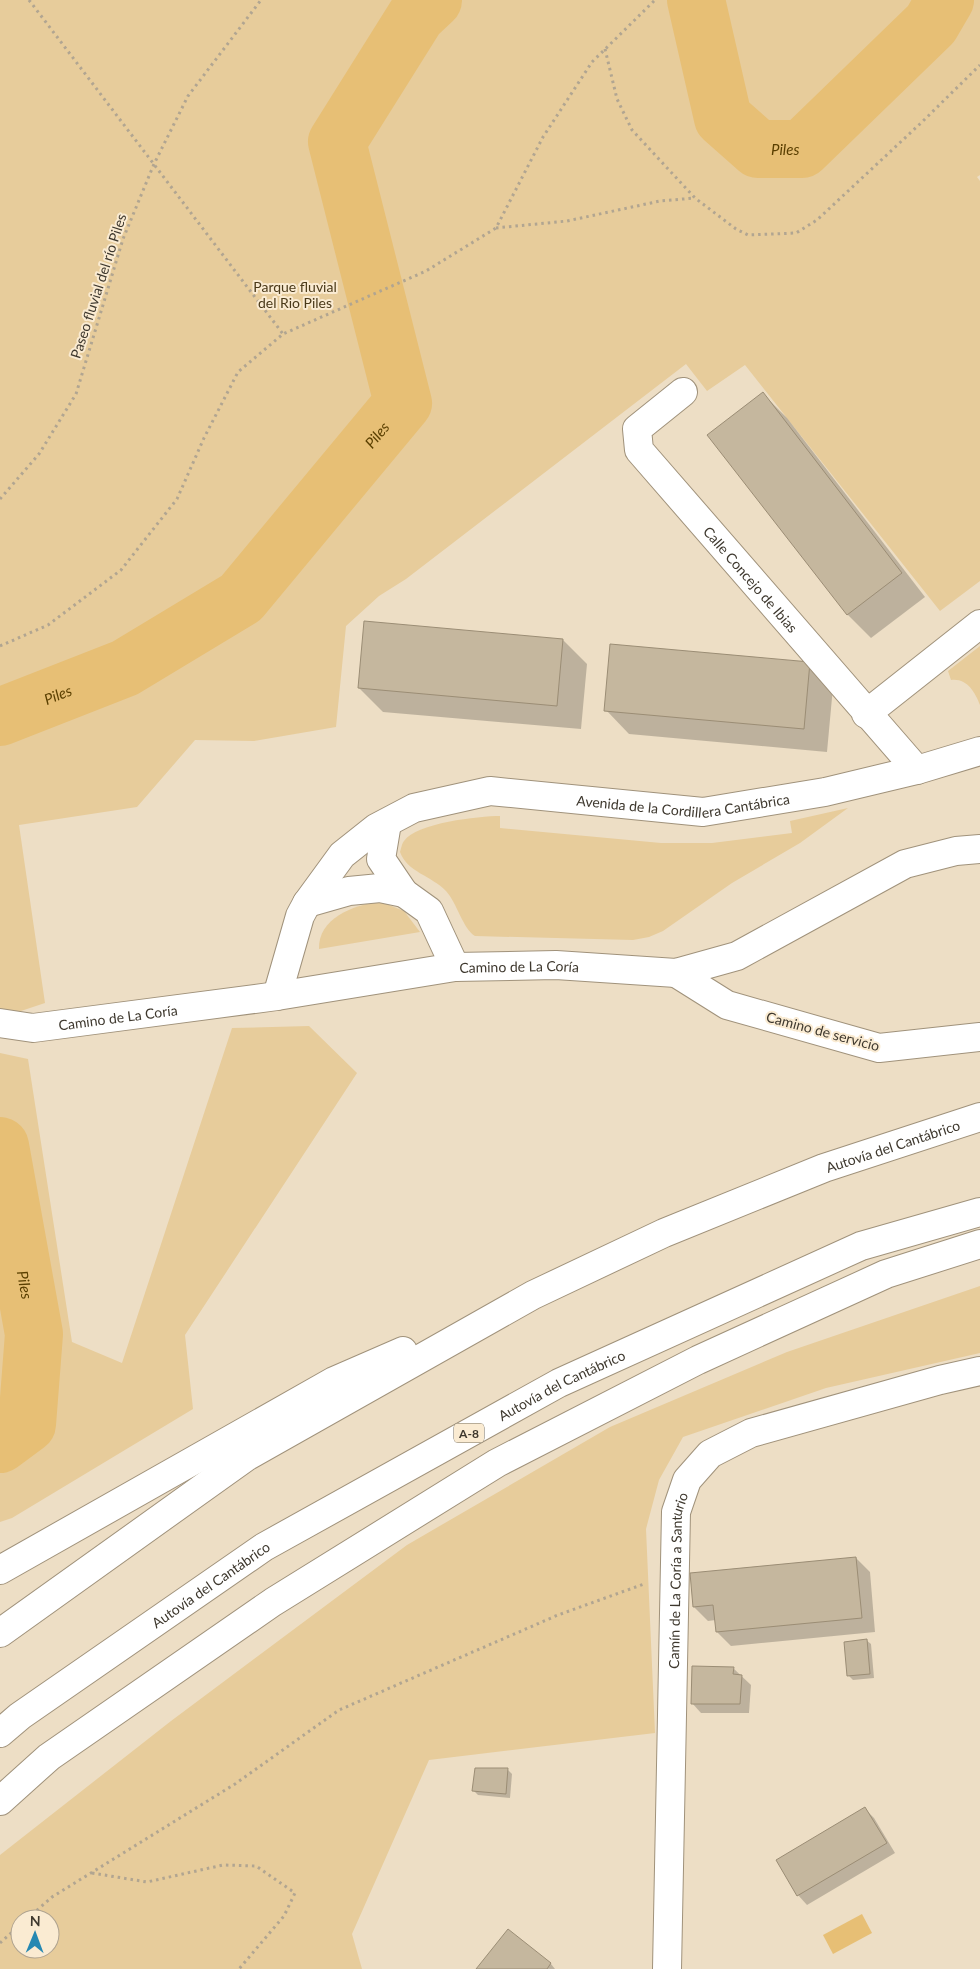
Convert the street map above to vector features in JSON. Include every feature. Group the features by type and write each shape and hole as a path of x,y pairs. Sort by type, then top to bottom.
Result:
{"main road":[{"name":"Calle Concejo de Ibias","path":"683,392 637,429 638,450 866,714 917,770"},
{"path":"866,714 980,624"},
{"name":"Avenida de la Cordillera Cantábrica","path":"277,996 300,916 342,854 387,823 414,808 490,792 704,812 825,792 917,770 980,751"},
{"path":"387,823 381,859 404,893 429,911 455,967"},
{"name":"Camino de La Coría","path":"0,1023 33,1028 277,996 455,967 556,965 676,973 737,956 905,864 956,851 980,849"},
{"path":"307,903 349,891 380,888 404,893"},
{"name":"Camino de servicio","path":"676,973 728,1005 879,1048 980,1037"},
{"name":"Autovía del Cantábrico","path":"0,1633 246,1457 533,1295 664,1233 824,1168 980,1117"},
{"name":"Autovía del Cantábrico","path":"0,1733 20,1716 264,1547 559,1383 861,1246 980,1212"},
{"path":"0,1801 49,1757 273,1602 497,1463 698,1360 877,1278 980,1244"},
{"path":"0,1570 334,1381 533,1295"},
{"name":"Camín de La Coría a Santurio","path":"667,1969 676,1512 688,1480 710,1454 750,1433 940,1380 980,1372"}],"path":[{"path":"28,0 283,334"},
{"name":"Paseo fluvial del río Piles","path":"0,499 39,454 76,394 122,239 154,164 188,96 254,6 261,0"},
{"path":"496,228 543,137 592,62 655,0"},
{"path":"605,49 616,99 632,130 695,198 736,229 748,234 796,233 817,220 980,65"},
{"path":"0,646 48,625 122,570 178,499 204,438 238,372 283,334 426,271 496,228 567,221 660,201 695,198"},
{"path":"37,1909 52,1896 235,1784 340,1710 558,1616 675,1573"},
{"path":"91,1872 147,1882 222,1865 256,1866 295,1893 284,1916 239,1969"},
{"path":"0,1943 10,1934"}],"green space":[{"name":"Parque fluvial del Rio Piles","path":"0,0 980,0 980,175 977,177 980,181 980,581 940,611 745,365 707,391 686,364 406,579 379,596 346,626 336,727 254,741 195,740 137,807 19,825 45,1003 0,1018"},
{"path":"980,646 980,705 970,687 962,681 951,680 948,671"},
{"path":"848,808 800,843 732,883 663,931 649,937 633,940 475,936 467,928 446,891 408,864 400,852 404,841 421,829 478,817 500,816 500,828 661,843 712,843 792,833 790,821"},
{"path":"379,901 404,911 420,932 319,949 320,938 324,929 339,915 359,906"},
{"path":"309,1026 357,1073 185,1335 193,1409 12,1518 0,1522 0,1053 28,1059 72,1342 122,1363 232,1028"},
{"path":"980,1286 980,1353 826,1388 683,1437 659,1480 646,1529 655,1733 429,1760 352,1934 362,1969 0,1969 0,1855 171,1721 407,1545 610,1427 787,1352"}],"shaded area":[{"path":"862,1914 872,1933 833,1954 823,1935"}],"building":[{"path":"763,392 902,573 847,615 707,435"},
{"path":"364,621 563,639 557,706 358,688"},
{"path":"610,644 810,662 804,729 604,711"},
{"path":"856,1557 862,1618 716,1632 713,1605 693,1607 690,1573"},
{"path":"867,1639 870,1674 847,1676 844,1642"},
{"path":"692,1666 734,1667 733,1674 742,1675 740,1704 691,1704"},
{"path":"475,1768 508,1768 506,1794 472,1791"},
{"path":"865,1807 887,1843 797,1896 776,1860"},
{"path":"508,1929 551,1963 547,1969 476,1969"}],"waterway":[{"name":"Piles","path":"0,717 125,668 241,598 403,403 337,142 416,16 433,0"},
{"name":"Piles","path":"696,0 723,118 758,149 802,149 931,24 945,0"},
{"name":"Piles","path":"0,1146 34,1334 27,1424 0,1444"}]}
